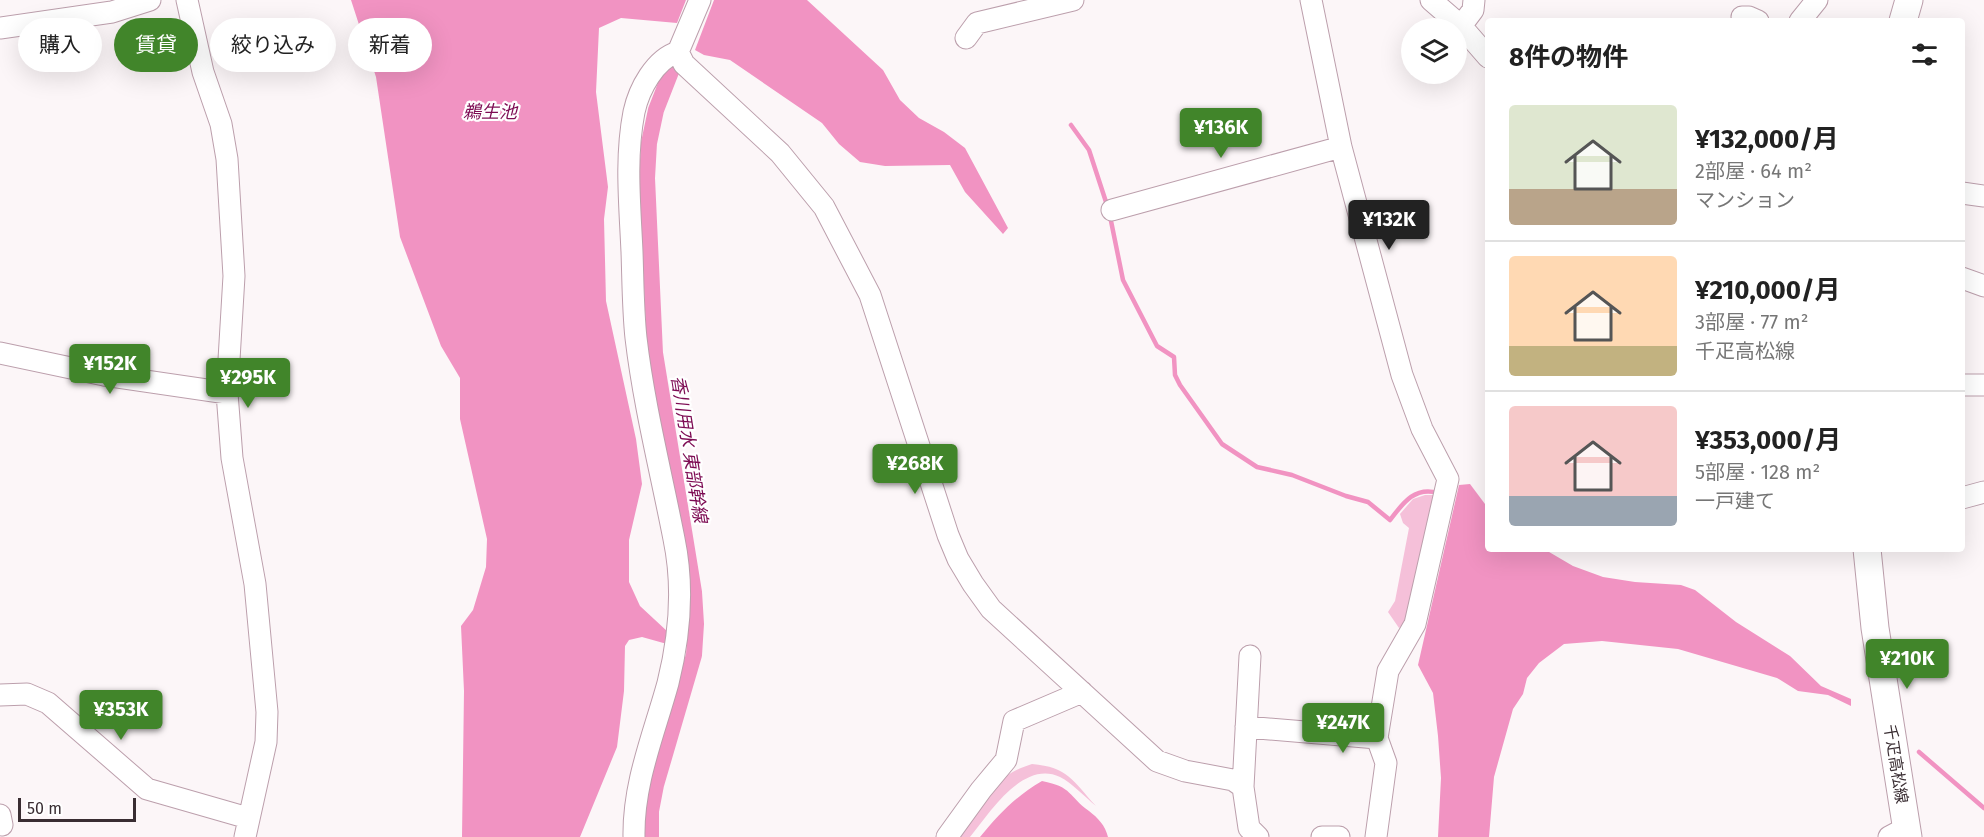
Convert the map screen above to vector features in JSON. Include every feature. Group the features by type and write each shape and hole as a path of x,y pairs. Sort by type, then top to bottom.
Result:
{"main road":[{"path":"1904,18 1909,0"},
{"name":"千疋高松線","path":"1867,552 1901,834"}],"street":[{"path":"0,28 112,12 150,0"},
{"path":"0,694 27,694 48,703 147,789 246,828 266,742 267,712 255,584 232,458 227,393 234,276 228,159 221,124 203,72 187,0"},
{"path":"700,0 680,49 684,64 780,153 824,207 870,296 957,559 991,609 1157,762 1185,771 1233,780 1242,787"},
{"path":"966,38 977,23 1073,0"},
{"path":"1311,0 1341,147 1402,375 1422,429 1448,479 1446,496 1415,624 1388,671 1377,738 1386,763 1376,837"},
{"path":"1431,0 1452,18"},
{"path":"1467,18 1473,10 1474,0"},
{"path":"1802,18 1817,0"},
{"path":"1467,33 1485,54"},
{"path":"634,837 634,816 639,780 676,643 680,590 675,541 658,463 636,337 628,171 634,110 645,84 657,64 680,49"},
{"path":"1112,210 1341,147"},
{"path":"1965,193 1984,196"},
{"path":"1965,279 1984,286"},
{"path":"0,353 104,375 227,393"},
{"path":"1965,385 1984,385"},
{"path":"1965,497 1984,492"},
{"path":"1250,656 1242,787 1249,828 1253,835"},
{"path":"947,837 981,789 1006,760 1014,722 1082,692"},
{"path":"1246,728 1377,738"},
{"path":"1322,837 1339,837"}],"shaded area":[{"path":"1425,495 1436,495 1408,621 1399,628 1388,612 1395,601 1409,528 1403,523 1400,514 1413,499"},
{"path":"1032,764 1054,768 1062,772 1096,806 1074,786 1060,777 1046,773 1020,782 1008,792 970,837 956,837 996,784 1018,769"}],"water":[{"name":"鵜生池","path":"351,0 686,0 677,23 621,18 599,28 596,92 608,187 604,219 606,301 636,439 642,484 629,540 629,582 640,606 668,632 667,644 642,637 629,640 625,646 624,691 617,747 580,837 462,837 464,691 461,626 473,610 486,567 487,539 460,419 460,378 441,346 400,237 374,72 432,72 432,18 357,18"},
{"path":"714,0 807,0 883,70 900,100 919,118 944,132 965,148 1008,228 1003,234 965,192 950,165 885,166 860,162 839,144 822,123 730,60 704,55 695,50"},
{"path":"1470,484 1485,504 1485,552 1549,552 1573,566 1603,577 1681,585 1695,590 1736,622 1790,656 1821,686 1851,699 1851,706 1828,695 1798,691 1777,678 1678,649 1602,641 1564,644 1539,663 1527,678 1523,694 1513,709 1494,777 1489,837 1438,837 1441,778 1433,693 1418,665 1459,485"},
{"path":"1042,781 1065,789 1098,819 1108,837 980,837 1008,806"}],"waterway":[{"name":"香川用水 東部幹線","path":"651,837 651,811 656,785 694,655 696,624 694,592 655,353 647,178 649,143 656,110 674,64"},
{"path":"1071,125 1089,150 1107,205"},
{"path":"1110,216 1123,280 1157,346 1174,357 1175,375 1180,385 1222,444 1257,467 1292,475 1368,502 1390,520 1405,502 1416,494 1430,491 1438,493"},
{"path":"1919,752 1984,808"}]}
